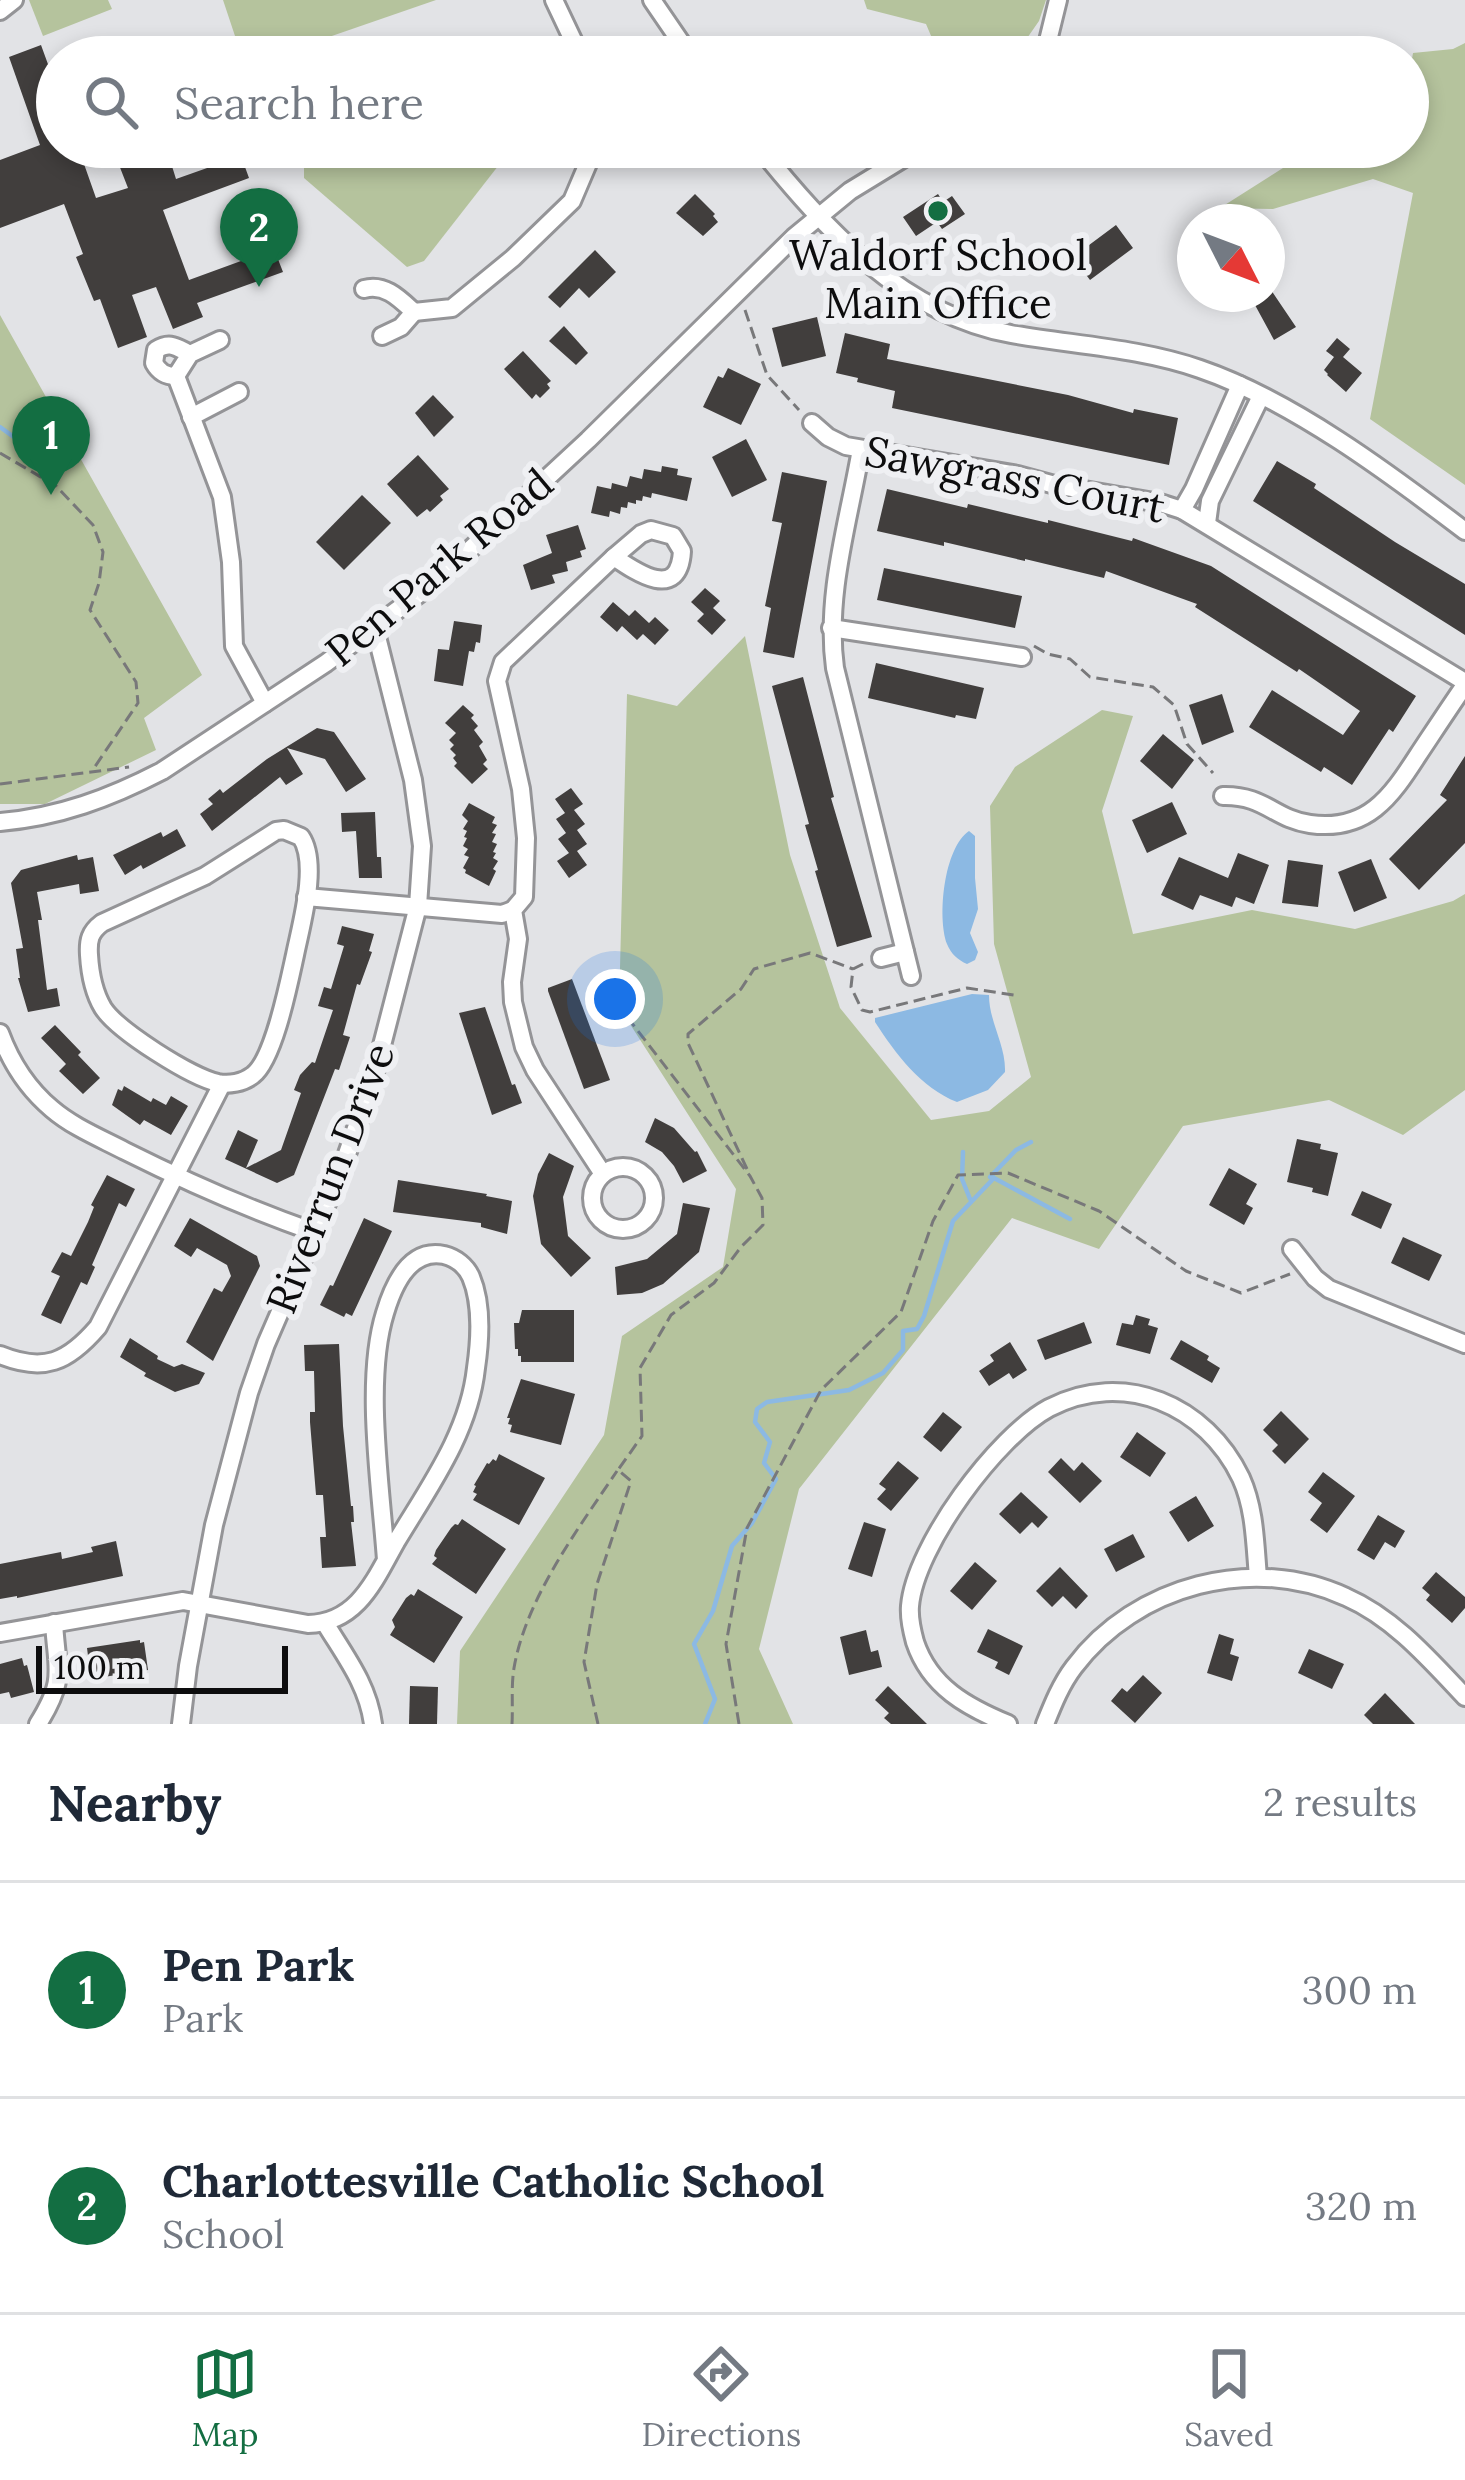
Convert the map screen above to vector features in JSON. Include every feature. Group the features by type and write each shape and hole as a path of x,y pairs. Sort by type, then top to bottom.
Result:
{"street":[{"path":"0,11 14,0"},
{"path":"554,0 571,36"},
{"path":"652,0 677,36"},
{"path":"1049,36 1058,0"},
{"path":"382,337 401,327 414,312 452,308 513,258 572,201 586,168"},
{"path":"777,168 849,247 926,303 1008,334 1182,363 1240,385 1352,451 1465,531"},
{"name":"Pen Park Road","path":"0,822 67,812 162,771 375,629 476,547 818,216 888,168"},
{"path":"364,289 374,286 394,294 414,312"},
{"path":"176,376 190,354 220,340"},
{"path":"176,376 158,370 156,350 175,345 190,354"},
{"path":"176,376 222,497 231,562 234,646 265,703"},
{"path":"1183,510 1240,385"},
{"path":"191,417 239,392"},
{"path":"1207,523 1210,501 1262,396"},
{"name":"Sawgrass Court","path":"812,424 837,443 1183,510 1465,684"},
{"path":"861,448 831,628 835,668 911,976"},
{"path":"306,897 497,914 513,910 524,897 526,838 498,672 614,557"},
{"path":"831,628 1028,651"},
{"name":"Riverrun Drive","path":"181,1724 214,1526 249,1393 374,1080 418,906 422,846 413,780 375,629"},
{"path":"1223,796 1250,798 1309,824 1360,818 1374,811 1398,786 1465,684"},
{"path":"276,831 293,832 306,845 306,897 268,1055 254,1075 242,1081 211,1082 135,1040 102,1006 89,963 88,940 102,923 205,876 276,831"},
{"path":"513,910 518,939 513,1002 524,1047 603,1174"},
{"path":"881,958 905,952"},
{"path":"0,1033 22,1077 54,1111 76,1126 251,1210 314,1232"},
{"path":"0,1355 20,1363 52,1362 73,1352 98,1327 222,1084"},
{"path":"1292,1249 1329,1289 1465,1344"},
{"path":"0,1633 183,1601 308,1624 325,1623 349,1612 361,1601 386,1560 460,1434 471,1397 478,1344 473,1282 466,1269 448,1256 424,1256 404,1271 379,1337 376,1416 386,1560"},
{"path":"1008,1724 964,1704 930,1672 914,1639 910,1606 923,1562 965,1491 1029,1422 1048,1409 1096,1394 1141,1395 1162,1401 1206,1428 1241,1478 1250,1501 1258,1576"},
{"path":"1045,1724 1073,1668 1090,1647 1134,1612 1199,1584 1258,1576 1322,1587 1361,1605 1428,1657 1465,1697"},
{"path":"38,1724 59,1678 54,1623"},
{"path":"325,1623 364,1686 373,1724"}],"path":[{"path":"742,303 767,376 812,424"},
{"path":"0,453 56,486 93,526 103,552 90,610 136,682 138,703 92,771 0,784"},
{"path":"1028,651 1070,659 1090,677 1153,687 1174,705 1187,744 1213,773"},
{"path":"512,1724 514,1668 537,1598 642,1436 640,1368 671,1315 714,1283 763,1225 762,1198 688,1043 688,1034 741,989 754,969 810,953 853,969 881,958"},
{"path":"853,969 851,987 862,1010 870,1012 957,989 1014,995"},
{"path":"631,1022 750,1176"},
{"path":"739,1724 727,1644 747,1528 821,1390 901,1312 933,1221 958,1174 1007,1173 1099,1211 1186,1271 1241,1293 1305,1266"},
{"path":"598,1724 584,1662 597,1584 631,1481 618,1470"}],"green space":[{"path":"29,0 108,0 112,9 43,36"},
{"path":"223,0 436,0 332,36 235,36"},
{"path":"864,0 1046,0 1029,36 931,36 926,24 867,9"},
{"path":"1465,43 1465,485 1370,419 1413,193 1373,179 1285,205 1226,204 1283,168 1429,168 1429,51"},
{"path":"304,168 497,168 424,261 407,267 304,178"},
{"path":"0,315 202,675 144,718 156,750 45,804 0,804"},
{"path":"745,636 790,855 840,1008 931,1120 989,1111 1031,1077 994,944 990,806 1015,767 1102,710 1133,716 1102,811 1133,934 1252,910 1355,929 1465,894 1465,1090 1403,1135 1329,1100 1183,1126 1099,1249 1012,1218 799,1489 759,1649 793,1724 457,1724 460,1651 604,1435 622,1336 723,1267 736,1189 619,1007 627,694 677,706"}],"water":[{"path":"969,831 975,836 978,909 970,933 978,952 967,964 949,948 943,917 948,867"},
{"path":"972,994 989,995 1005,1072 988,1090 957,1102 910,1068 875,1018"}],"building":[{"path":"36,47 36,134 9,57"},
{"path":"36,146 36,168 85,168 96,198 128,188 120,168 173,168 176,179 207,168 245,168 249,178 163,210 189,280 274,249 283,272 197,303 203,317 173,329 156,287 132,295 147,337 118,348 100,299 94,301 76,257 83,254 64,204 0,228 0,160"},
{"path":"695,194 718,222 703,236 676,213"},
{"name":"Waldorf School Main Office","path":"938,194 943,202 952,196 965,214 942,229 937,222 916,236 903,217"},
{"path":"1116,225 1133,248 1090,280 1077,254"},
{"path":"595,250 616,272 589,298 579,288 560,308 548,297"},
{"path":"1285,311 1296,327 1274,340 1259,312"},
{"path":"817,317 826,356 782,367 772,328"},
{"path":"564,326 588,353 576,365 549,341"},
{"path":"845,333 890,344 887,359 1068,395 1133,413 1134,409 1178,418 1169,465 892,408 895,391 836,373"},
{"path":"1337,338 1350,349 1343,357 1362,373 1346,392 1324,370 1334,357 1326,351"},
{"path":"523,351 551,381 540,398 536,394 532,399 504,369"},
{"path":"728,368 761,384 741,425 703,407 718,376 723,378"},
{"path":"433,395 454,417 434,437 415,413"},
{"path":"746,439 767,480 732,497 712,457"},
{"path":"418,455 449,489 430,512 427,509 417,517 387,484"},
{"path":"1277,461 1465,584 1465,635 1253,501"},
{"path":"662,466 692,478 687,501 652,493 636,504 628,502 620,514 591,513 597,486 627,487 630,476 642,479 644,469 661,472"},
{"path":"782,472 827,481 794,658 763,652 771,608 765,606 782,523 772,521"},
{"path":"887,489 1133,538 1211,566 1416,696 1352,785 1324,767 1321,772 1249,727 1272,690 1343,735 1360,711 1195,607 1197,604 1106,571 1104,578 877,531"},
{"path":"362,495 391,523 344,570 316,542"},
{"path":"578,525 586,549 580,551 582,557 566,562 568,571 552,575 555,583 531,590 523,565 552,553 546,535"},
{"path":"884,568 1022,596 1015,628 877,600"},
{"path":"705,588 720,601 713,608 726,620 712,635 697,621 704,614 691,602"},
{"path":"613,602 629,616 635,610 649,623 655,617 669,630 655,645 643,634 637,640 622,626 617,632 600,617"},
{"path":"454,621 482,625 480,643 476,642 474,652 469,651 463,686 434,681 438,649 449,650"},
{"path":"876,663 984,688 976,719 868,698"},
{"path":"803,677 831,798 872,937 837,947 772,686"},
{"path":"1222,694 1234,732 1202,745 1189,705"},
{"path":"463,705 474,715 471,718 478,726 474,730 487,760 483,764 488,769 472,784 454,766 456,755 449,740 456,733 445,723"},
{"path":"317,728 334,732 366,779 346,792 325,759 287,748 303,774 286,785 280,777 212,831 200,814 213,804 208,799"},
{"path":"1163,734 1194,760 1172,789 1140,761"},
{"path":"1465,756 1465,843 1419,890 1389,859 1447,800 1440,795"},
{"path":"571,788 583,804 574,810 585,824 577,830 587,844 577,851 587,865 569,878 557,861 569,853 558,839 566,833 556,819 565,813 555,799"},
{"path":"1172,802 1187,834 1147,853 1132,820"},
{"path":"469,803 495,817 492,823 497,825 492,842 497,844 493,858 498,861 489,886 463,868 469,857 463,846 468,821 462,815"},
{"path":"375,812 382,878 359,878 356,831 342,832 341,813"},
{"path":"177,829 186,846 125,875 113,855"},
{"path":"1238,853 1269,865 1254,904 1236,897 1232,907 1200,895 1193,910 1161,895 1179,857 1228,878"},
{"path":"77,855 78,860 93,857 99,891 80,894 79,884 37,892 47,990 57,988 60,1006 28,1012 18,978 16,949 23,948 11,883 21,870"},
{"path":"1371,859 1387,898 1354,912 1338,872"},
{"path":"1288,860 1323,865 1318,907 1282,903"},
{"path":"342,926 374,934 372,952 357,984 343,1035 350,1037 339,1070 335,1069 294,1175 277,1183 225,1159 238,1130 258,1140 246,1168 281,1150 301,1093 294,1090 300,1075 315,1063 333,1010 318,1006 324,987 331,989 344,946 337,944"},
{"path":"572,979 610,1080 584,1089 548,991"},
{"path":"485,1007 522,1103 492,1115 459,1013"},
{"path":"55,1025 100,1078 83,1094 59,1071 66,1064 41,1038"},
{"path":"124,1086 151,1102 153,1098 166,1105 171,1096 188,1106 171,1135 144,1120 140,1125 112,1105"},
{"path":"655,1118 674,1128 697,1151 707,1171 683,1183 662,1152 645,1142"},
{"path":"1297,1139 1338,1153 1328,1196 1287,1182"},
{"path":"549,1153 574,1166 563,1197 568,1236 591,1258 571,1277 541,1244 533,1196"},
{"path":"1229,1168 1257,1184 1246,1204 1253,1208 1244,1225 1209,1205"},
{"path":"107,1175 135,1189 126,1207 119,1203 87,1285 81,1282 61,1324 41,1315 60,1276 51,1272 62,1252 71,1256"},
{"path":"398,1180 512,1201 507,1234 481,1227 481,1223 393,1212"},
{"path":"1362,1191 1392,1204 1381,1229 1351,1215"},
{"path":"683,1203 710,1208 699,1252 663,1284 642,1293 617,1295 615,1267 647,1259 677,1234"},
{"path":"190,1218 257,1256 260,1266 213,1361 186,1342 214,1288 222,1292 231,1276 227,1265 197,1248 191,1257 174,1246"},
{"path":"364,1218 392,1231 352,1316 346,1313 344,1317 320,1305"},
{"path":"1403,1237 1442,1255 1429,1281 1391,1263"},
{"path":"522,1310 574,1310 574,1362 521,1362 515,1349 514,1323 519,1323"},
{"path":"1136,1315 1150,1319 1148,1325 1158,1328 1150,1354 1116,1345 1122,1323 1133,1325"},
{"path":"1084,1322 1092,1343 1045,1360 1037,1340"},
{"path":"130,1338 174,1367 182,1364 205,1373 199,1384 175,1392 144,1376 120,1357"},
{"path":"1181,1340 1220,1368 1212,1383 1170,1359"},
{"path":"1010,1342 1027,1370 1013,1379 1009,1373 989,1386 979,1371 994,1361 990,1355"},
{"path":"339,1344 356,1566 322,1568 323,1495 316,1495 310,1422 310,1412 315,1412 314,1371 305,1371 304,1345"},
{"path":"521,1379 575,1394 561,1445 510,1432 507,1418"},
{"path":"1281,1411 1309,1439 1285,1464 1272,1451 1278,1445 1263,1430"},
{"path":"943,1412 962,1427 941,1452 923,1437"},
{"path":"1137,1432 1166,1453 1150,1477 1120,1457"},
{"path":"499,1454 545,1478 519,1525 473,1500 474,1485 487,1463 496,1461"},
{"path":"1061,1458 1074,1471 1082,1462 1102,1481 1080,1503 1048,1472"},
{"path":"898,1461 919,1478 891,1511 877,1499 886,1489 879,1484"},
{"path":"1323,1472 1355,1496 1327,1533 1310,1520 1322,1503 1308,1492"},
{"path":"1021,1492 1048,1517 1038,1528 1032,1522 1020,1534 999,1514"},
{"path":"1196,1496 1214,1526 1188,1542 1169,1512"},
{"path":"1378,1515 1405,1531 1395,1548 1385,1542 1374,1560 1357,1550"},
{"path":"462,1519 506,1549 476,1594 432,1564 436,1550"},
{"path":"864,1522 886,1529 872,1577 848,1569"},
{"path":"1133,1534 1145,1557 1116,1572 1104,1549"},
{"path":"116,1541 123,1576 0,1599 0,1564 61,1552 62,1559"},
{"path":"975,1562 997,1581 972,1610 950,1591"},
{"path":"1060,1567 1088,1596 1076,1609 1063,1596 1052,1607 1036,1591"},
{"path":"1436,1572 1465,1597 1465,1608 1452,1623 1426,1600 1430,1595 1422,1588"},
{"path":"418,1589 463,1617 434,1663 390,1635 395,1627 392,1620"},
{"path":"988,1629 1023,1646 1009,1675 995,1668 998,1662 977,1652"},
{"path":"866,1630 871,1652 878,1650 882,1667 849,1675 840,1637"},
{"path":"1219,1634 1234,1639 1230,1654 1239,1657 1232,1681 1207,1673"},
{"path":"140,1640 148,1670 91,1679 87,1648"},
{"path":"1309,1649 1344,1664 1332,1689 1298,1673"},
{"path":"22,1658 34,1692 11,1698 9,1692 0,1694 0,1664"},
{"path":"1143,1675 1162,1693 1135,1723 1111,1701"},
{"path":"410,1686 438,1687 437,1724 409,1724"},
{"path":"888,1686 927,1724 891,1724 884,1718 889,1713 875,1700"},
{"path":"1385,1693 1415,1724 1373,1724 1364,1715"}],"waterway":[{"path":"0,427 44,459"},
{"path":"994,1178 990,1177 1016,1150 1031,1142"},
{"path":"963,1152 962,1179 970,1199"},
{"path":"705,1724 715,1699 694,1644 713,1611 732,1546 752,1523 776,1479 764,1463 770,1442 755,1422 757,1409 767,1402 849,1390 883,1373 903,1350 903,1331 917,1329 924,1316 953,1221 994,1178 1070,1219"}],"place":[{"name":"Waldorf School Main Office","path":"938,211"},
{"name":"Charlottesville Catholic School","path":"259,287"},
{"name":"Pen Park","path":"51,495"}]}
